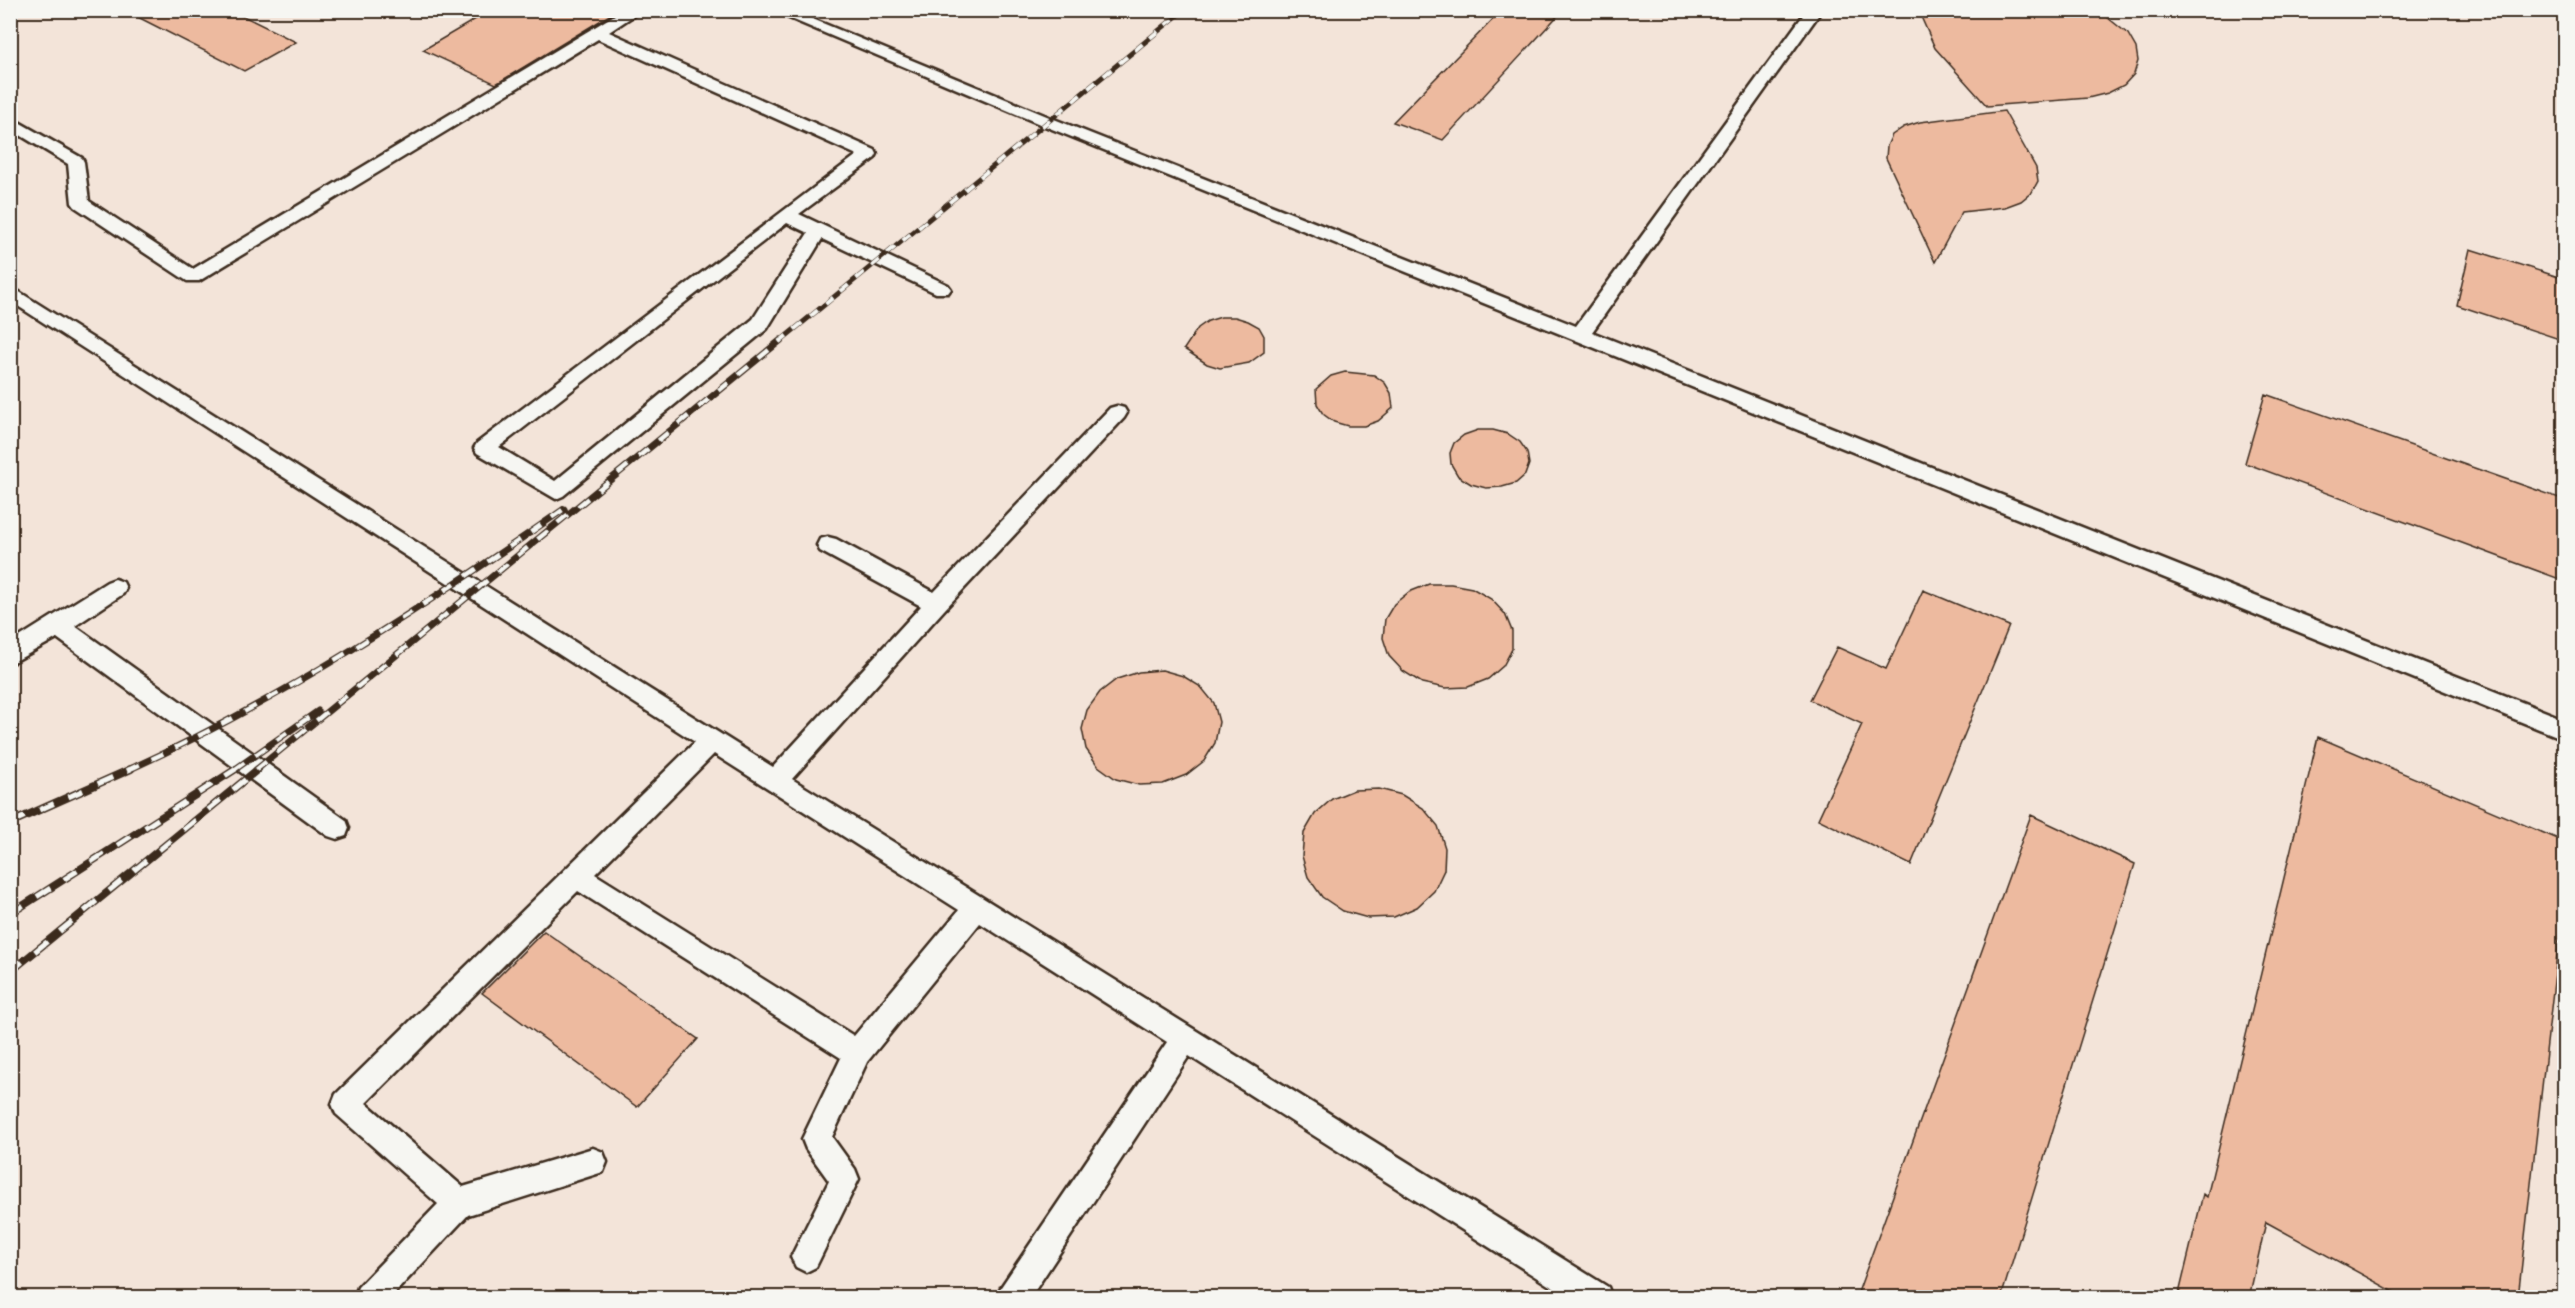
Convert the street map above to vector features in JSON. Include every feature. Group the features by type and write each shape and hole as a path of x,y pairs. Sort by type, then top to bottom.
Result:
{"lane":[{"path":"777,10 1048,122 2565,729"},
{"path":"1580,335 1815,10"},
{"path":"10,122 76,162 81,203 193,277 598,33 629,12"},
{"path":"598,33 869,153 484,448 556,491 760,324 818,231"},
{"path":"786,215 942,289"},
{"path":"10,292 712,741 1597,1298"},
{"path":"776,780 936,604 1117,413"},
{"path":"828,545 936,604"},
{"path":"10,655 115,588"},
{"path":"58,626 337,828"},
{"path":"459,1203 346,1104 712,741"},
{"path":"577,876 857,1053"},
{"path":"806,1257 845,1179 816,1139 857,1053 977,907"},
{"path":"1012,1298 1185,1038"},
{"path":"369,1298 459,1203 593,1162"}],"shaded area":[{"path":"11,11 2564,11 2564,1297 11,1297"}],"building":[{"path":"124,10 231,10 296,42 244,71"},
{"path":"491,10 618,10 496,84 423,50"},
{"path":"1502,10 1563,10 1443,140 1393,122"},
{"path":"1918,10 2098,10 2128,34 2136,48 2138,61 2134,74 2124,85 2108,93 2088,98 1987,106 1935,48"},
{"path":"2004,111 2036,168 2038,181 2032,192 2021,201 2005,207 1962,212 1935,262 1886,158 1887,146 1892,135 1904,127 1920,122"},
{"path":"2470,249 2565,279 2565,341 2457,305"},
{"path":"1221,317 1235,317 1259,327 1264,336 1264,352 1249,363 1220,368 1207,364 1184,349 1198,328 1208,321"},
{"path":"1345,372 1374,375 1385,383 1391,393 1393,408 1378,421 1364,426 1348,426 1334,422 1323,414 1317,404 1316,389 1331,376"},
{"path":"2265,394 2565,500 2565,581 2245,463"},
{"path":"1478,430 1493,430 1508,434 1520,442 1527,452 1529,464 1525,475 1516,483 1486,488 1471,484 1458,476 1451,464 1450,453 1454,443 1464,435"},
{"path":"1429,584 1451,584 1472,588 1491,599 1505,614 1512,631 1512,649 1503,666 1488,679 1468,687 1445,688 1422,683 1403,671 1389,656 1383,638 1385,619 1394,604 1409,592"},
{"path":"1923,590 2009,626 1911,865 1818,819 1862,724 1810,700 1837,647 1886,669"},
{"path":"1162,670 1183,676 1201,687 1214,703 1219,722 1215,743 1204,761 1186,775 1163,784 1139,785 1116,779 1098,766 1086,749 1082,729 1087,710 1100,692 1117,679 1139,672"},
{"path":"2318,737 2565,842 2565,885 2518,1298 2405,1298 2266,1222 2249,1298 2178,1298 2203,1194 2207,1197"},
{"path":"1379,789 1402,795 1423,808 1438,826 1445,848 1444,870 1434,891 1417,907 1394,917 1368,918 1343,911 1322,897 1308,877 1302,856 1304,833 1315,814 1332,799 1354,790"},
{"path":"2031,815 2135,864 2001,1298 1856,1298"},
{"path":"544,931 698,1039 637,1107 482,993"}],"railway":[{"path":"779,342 1184,10"},
{"path":"256,770 781,340"},
{"path":"128,770 242,713 352,650 459,581 564,509"},
{"path":"234,770 318,711"},
{"path":"10,823 131,769"},
{"path":"10,914 236,769"},
{"path":"10,972 258,769"}]}
